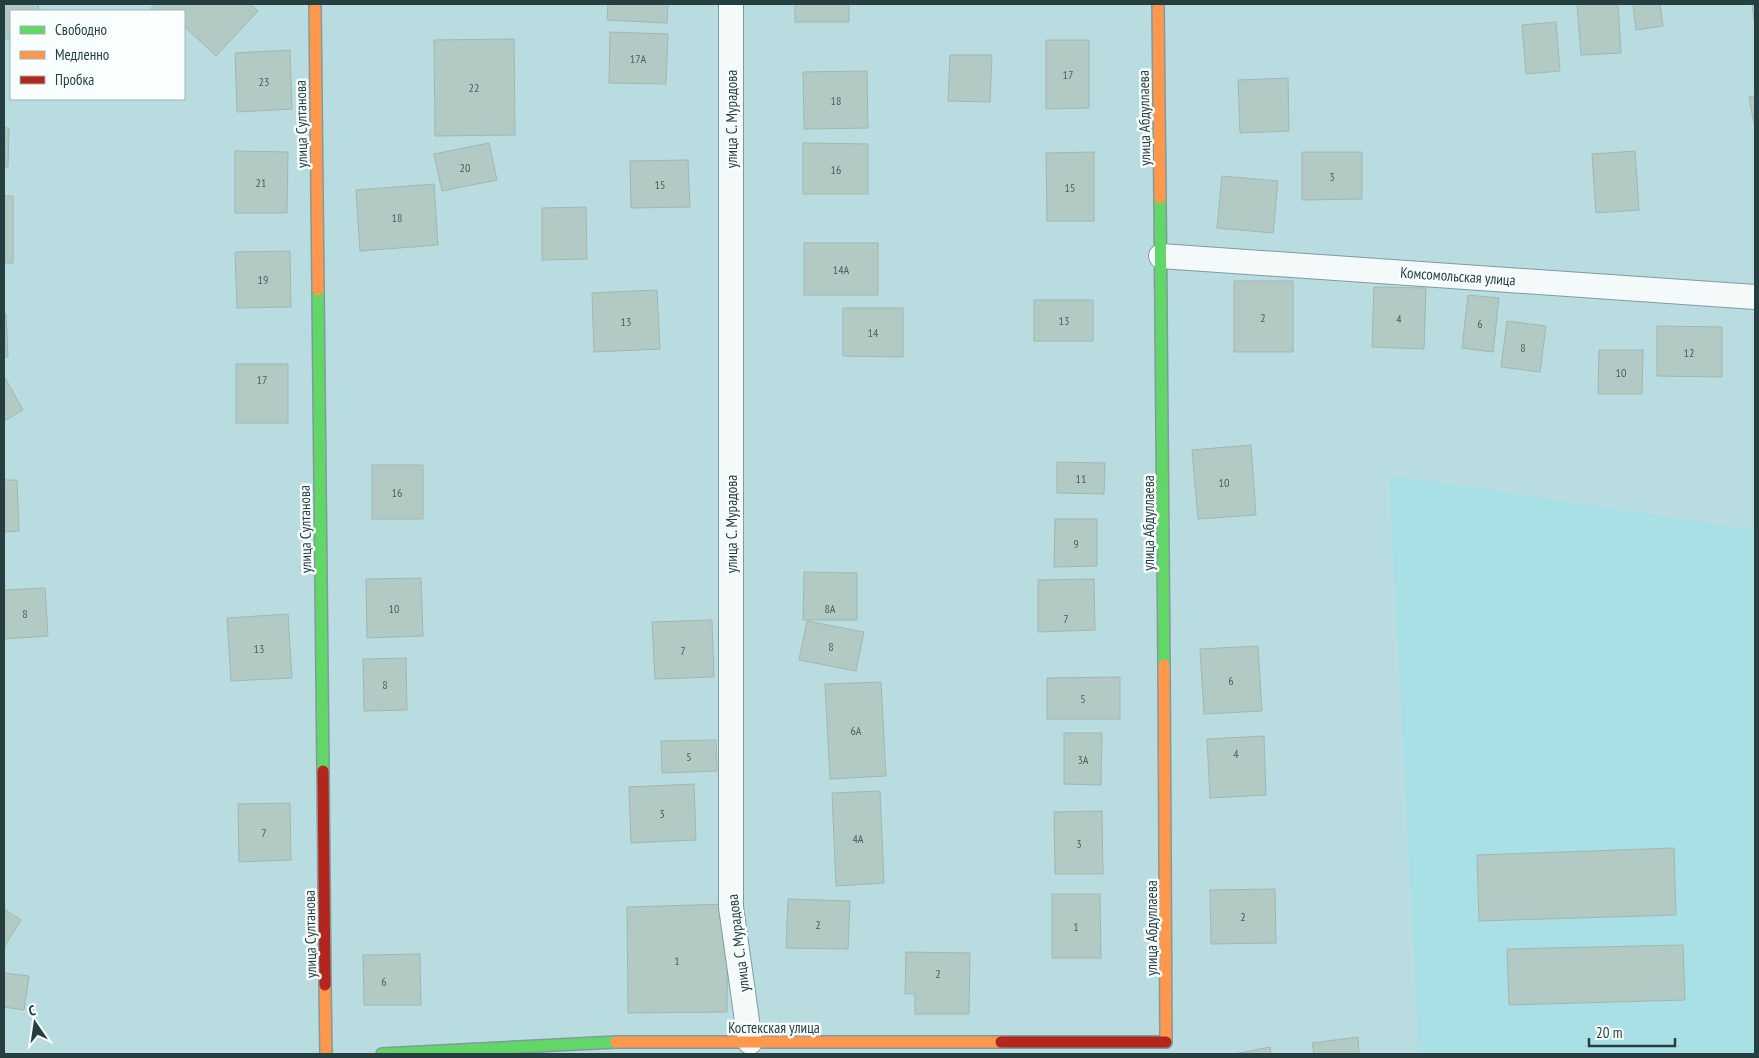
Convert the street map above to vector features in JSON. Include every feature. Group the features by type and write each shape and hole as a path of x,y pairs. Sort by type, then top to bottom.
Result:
{"street":[{"name":"улица Султанова","path":"315,4 326,1054"},
{"name":"улица С. Мурадова","path":"732,4 731,908 750,1042"},
{"name":"улица Абдуллаева","path":"1158,4 1167,1042"},
{"name":"Комсомольская улица","path":"1161,256 1755,297"},
{"name":"Костекская улица","path":"382,1054 615,1042 1167,1042"}],"shaded area":[{"path":"1389,475 1755,530 1755,1054 1419,1054"}],"building":[{"path":"4,4 38,4 39,10 10,10 10,39 4,39"},
{"path":"156,4 250,4 258,11 216,56 185,27 185,10 153,10 151,8"},
{"path":"608,4 668,4 667,23 607,20"},
{"path":"795,4 849,4 849,22 795,22"},
{"path":"1577,4 1618,4 1621,53 1581,55"},
{"path":"1633,4 1660,4 1663,26 1636,30"},
{"path":"1752,4 1755,4 1755,29"},
{"path":"1556,22 1560,71 1526,74 1522,25"},
{"path":"610,32 668,34 666,84 609,83"},
{"path":"514,39 515,135 435,136 434,40"},
{"path":"1046,40 1089,40 1089,108 1046,109"},
{"path":"290,50 292,109 237,112 235,53"},
{"path":"950,55 992,55 990,102 948,101"},
{"path":"867,71 868,128 804,129 803,72"},
{"path":"1288,78 1289,131 1240,133 1238,80"},
{"path":"1755,96 1755,129 1749,97"},
{"path":"4,128 9,128 8,167 4,167"},
{"path":"489,143 497,180 442,191 434,154"},
{"path":"803,143 868,144 868,194 803,194"},
{"path":"235,151 288,152 287,213 235,213"},
{"path":"1635,151 1639,210 1596,213 1592,154"},
{"path":"1094,152 1094,221 1047,221 1046,153"},
{"path":"1302,152 1362,152 1362,199 1302,200"},
{"path":"688,160 690,207 631,208 630,161"},
{"path":"1222,176 1278,181 1273,233 1217,228"},
{"path":"434,184 438,245 360,251 356,190"},
{"path":"4,196 13,196 13,263 4,263"},
{"path":"586,207 587,259 542,260 542,208"},
{"path":"804,243 878,243 878,295 804,295"},
{"path":"290,251 291,307 237,308 235,252"},
{"path":"1234,281 1293,281 1293,352 1234,352"},
{"path":"1374,287 1426,288 1424,349 1372,347"},
{"path":"657,290 660,349 594,352 592,293"},
{"path":"1468,295 1499,298 1493,352 1462,348"},
{"path":"1034,300 1093,300 1093,341 1034,341"},
{"path":"843,308 903,308 903,357 843,356"},
{"path":"4,314 6,314 8,357 4,357"},
{"path":"1507,321 1546,326 1540,372 1501,367"},
{"path":"1657,326 1722,327 1722,377 1657,376"},
{"path":"1599,350 1643,350 1642,394 1598,394"},
{"path":"236,364 288,364 288,423 236,423"},
{"path":"4,376 23,410 4,421"},
{"path":"1251,445 1256,515 1198,519 1192,450"},
{"path":"1057,462 1105,463 1104,494 1057,493"},
{"path":"372,465 423,465 423,519 372,519"},
{"path":"4,480 17,480 19,531 4,532"},
{"path":"1055,519 1097,519 1097,566 1054,567"},
{"path":"804,572 857,573 857,620 803,620"},
{"path":"421,578 423,636 367,638 366,579"},
{"path":"1094,579 1095,630 1038,632 1038,580"},
{"path":"45,588 48,636 4,639 4,590"},
{"path":"288,614 292,678 231,681 227,618"},
{"path":"712,620 714,677 655,679 652,622"},
{"path":"807,621 864,632 856,671 799,660"},
{"path":"1258,646 1262,711 1204,714 1200,649"},
{"path":"406,658 407,710 364,711 363,659"},
{"path":"1120,677 1120,719 1047,719 1047,678"},
{"path":"881,682 886,776 830,779 825,684"},
{"path":"1064,733 1102,733 1101,785 1064,784"},
{"path":"1264,736 1266,795 1210,798 1207,739"},
{"path":"716,740 717,771 662,773 661,741"},
{"path":"694,784 696,840 631,843 629,787"},
{"path":"880,791 884,883 836,886 832,793"},
{"path":"290,803 291,860 239,862 238,804"},
{"path":"1102,811 1103,874 1055,874 1054,812"},
{"path":"1674,848 1676,915 1479,921 1477,855"},
{"path":"1275,889 1276,943 1211,944 1210,890"},
{"path":"1052,894 1100,894 1101,958 1052,958"},
{"path":"788,899 850,901 848,949 786,948"},
{"path":"728,904 727,1012 628,1013 627,907"},
{"path":"4,909 21,920 4,947"},
{"path":"1683,945 1685,1000 1509,1005 1507,949"},
{"path":"906,952 970,953 969,1014 915,1014 915,994 905,994"},
{"path":"420,954 421,1005 364,1005 363,955"},
{"path":"4,973 29,976 24,1010 4,1007"},
{"path":"1358,1037 1359,1054 1314,1054 1312,1043"},
{"path":"1270,1047 1271,1054 1234,1054"}],"traffic: fast":[{"path":"1160,198 1164,665"},
{"path":"318,290 323,771"},
{"path":"382,1054 616,1042"}],"traffic: slow":[{"path":"315,4 318,290"},
{"path":"1158,4 1160,198"},
{"path":"1164,665 1166,1042"},
{"path":"325,985 326,1054"},
{"path":"616,1042 1001,1042"}],"traffic: jam":[{"path":"323,771 325,985"},
{"path":"1001,1042 1166,1042"}]}
